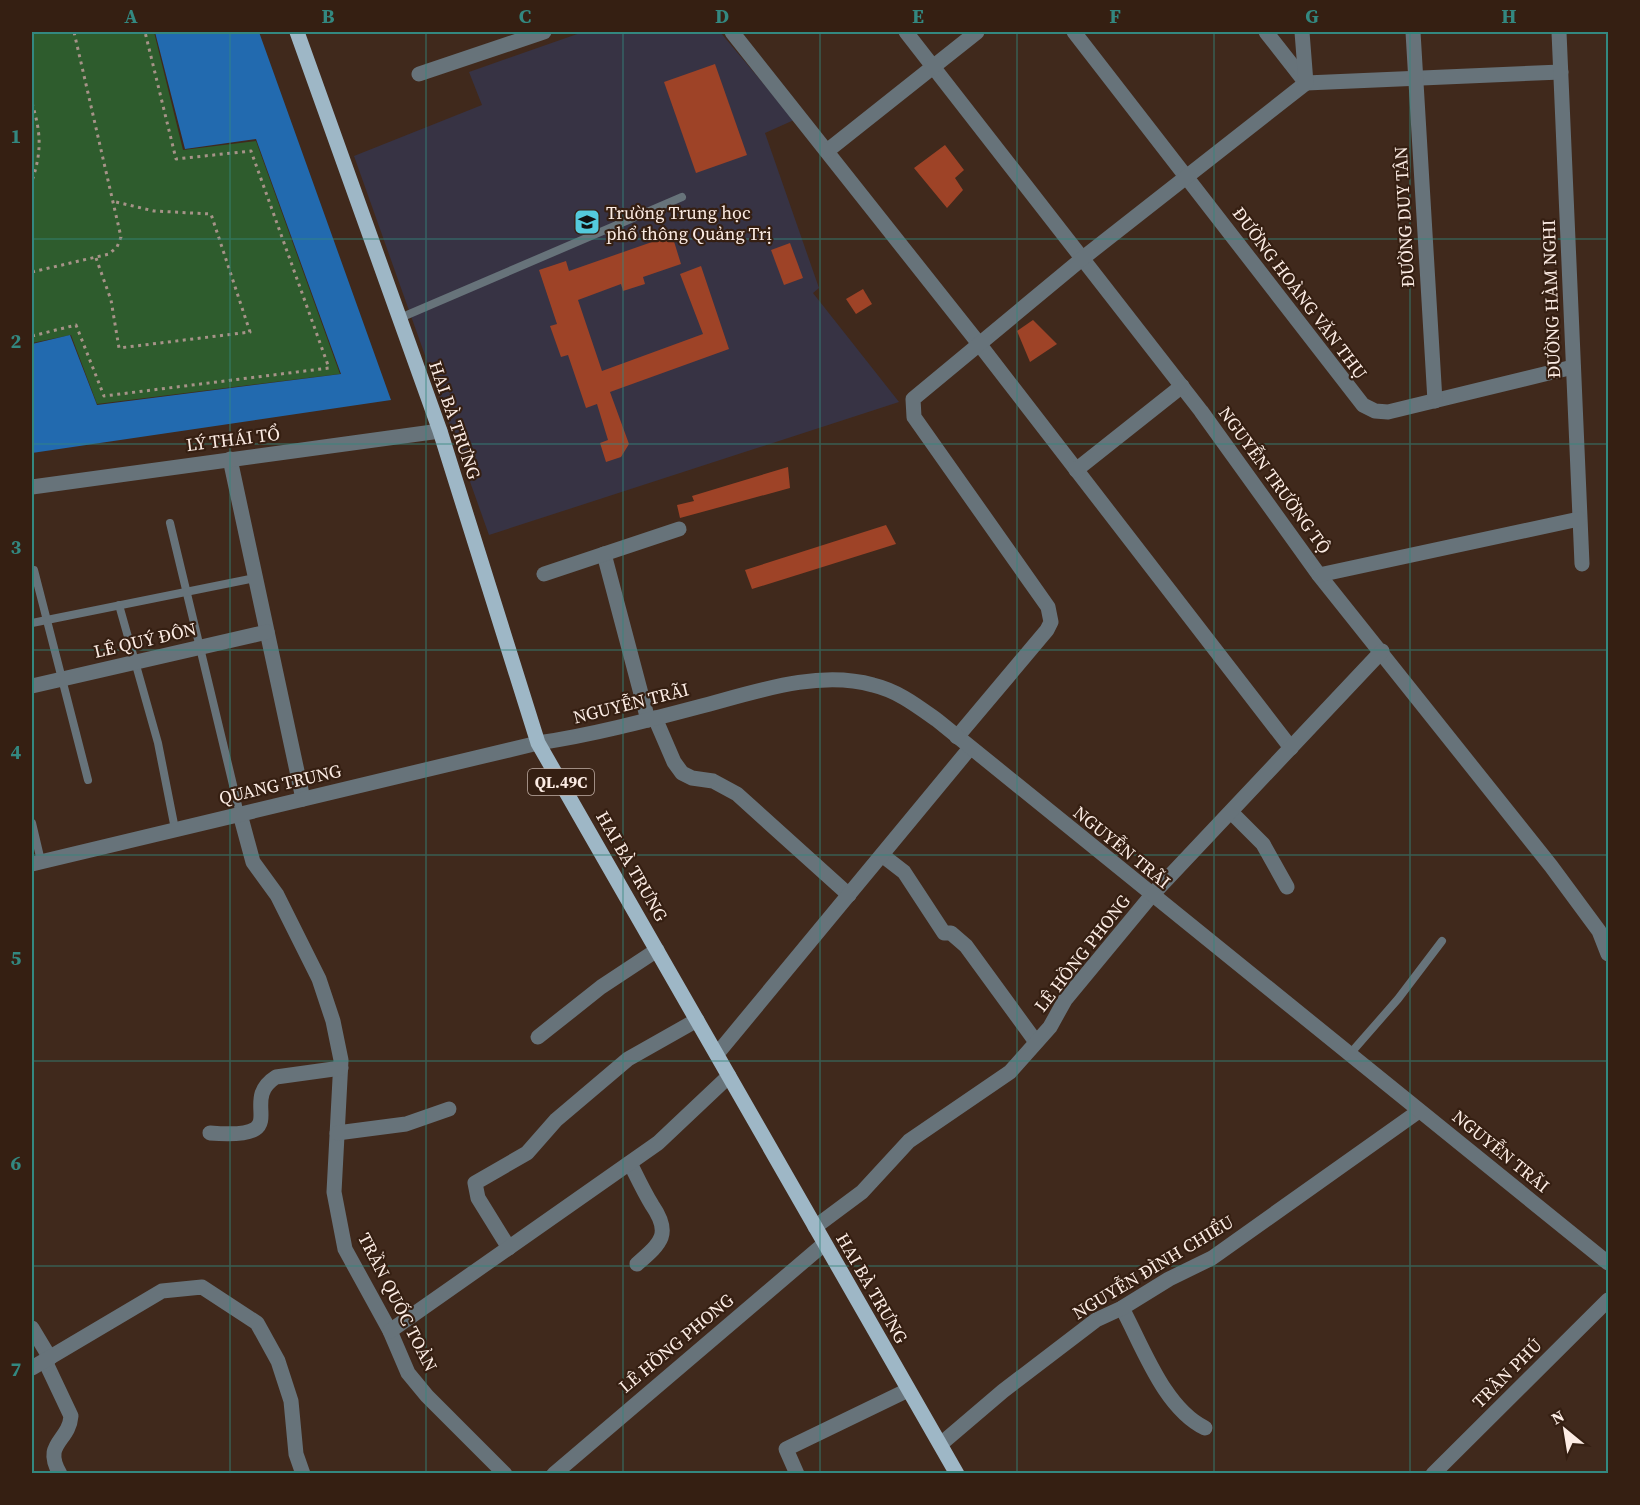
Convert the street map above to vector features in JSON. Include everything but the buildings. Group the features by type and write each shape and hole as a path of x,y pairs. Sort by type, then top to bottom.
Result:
{"main road":[{"name":"HAI BÀ TRƯNG","path":"297,32 440,431 538,743 908,1390 942,1443 957,1473"}],"street":[{"path":"419,74 544,32"},
{"path":"732,32 980,345 1291,748"},
{"name":"NGUYỄN TRƯỜNG TỘ","path":"906,32 1182,386 1319,574 1551,866 1599,931 1608,954"},
{"path":"826,151 977,32"},
{"name":"ĐƯỜNG HOÀNG VĂN THỤ","path":"1074,32 1363,405 1375,411 1388,412 1573,367"},
{"path":"1266,32 1306,83"},
{"path":"1302,32 1306,83"},
{"name":"ĐƯỜNG DUY TÂN","path":"1413,32 1435,401"},
{"name":"ĐƯỜNG HÀM NGHI","path":"1559,32 1582,564"},
{"path":"957,737 1047,630 1051,622 1048,607 911,411 916,394 980,345 1083,258 1306,83 1561,72"},
{"path":"1076,470 1182,386"},
{"name":"LÝ THÁI TỔ","path":"32,487 440,431"},
{"path":"230,459 303,799"},
{"path":"1319,574 1579,519"},
{"path":"544,574 680,530"},
{"path":"604,554 651,719 682,773 692,778 713,781 737,794 849,895"},
{"name":"LÊ QUÝ ĐÔN","path":"32,686 267,633"},
{"name":"LÊ HỒNG PHONG","path":"815,1227 862,1192 909,1141 1010,1072 1050,1026 1065,1000 1152,896 1382,651"},
{"name":"NGUYỄN TRÃI","path":"538,743 586,736 760,691 814,681 872,684 901,694 1608,1263"},
{"name":"QUANG TRUNG","path":"36,863 538,743"},
{"path":"717,1054 970,748"},
{"path":"1231,812 1269,852 1287,886"},
{"name":"TRẦN QUỐC TOẢN","path":"240,814 253,862 277,895 319,979 333,1022 341,1068 334,1192 345,1249 390,1331 408,1372 427,1396 505,1473"},
{"path":"882,855 904,872 920,893 944,933 951,933 966,946 1036,1042"},
{"path":"538,1037 601,987 657,950"},
{"path":"509,1248 478,1198 475,1183 527,1153 571,1107 628,1059 697,1020"},
{"path":"210,1133 241,1136 255,1130 261,1120 263,1089 276,1077 341,1068"},
{"path":"390,1331 666,1137 729,1076"},
{"path":"337,1133 406,1124 449,1109"},
{"name":"NGUYỄN ĐÌNH CHIỂU","path":"942,1443 1096,1320 1212,1258 1419,1111"},
{"path":"630,1163 663,1222 661,1236 653,1250 637,1264"},
{"name":"LÊ HỒNG PHONG","path":"554,1473 824,1244"},
{"path":"42,1362 162,1291 202,1287 257,1323 278,1361 291,1401 296,1454 303,1473"},
{"name":"TRẦN PHÚ","path":"1433,1473 1608,1300"},
{"path":"1122,1308 1172,1402 1184,1416 1205,1428"},
{"path":"32,1328 42,1362 71,1416 70,1422 52,1452 52,1460 60,1473"},
{"path":"797,1473 786,1449 908,1390"}],"lane":[{"path":"400,318 682,197"},
{"path":"171,523 185,592 240,814"},
{"path":"34,570 88,780"},
{"path":"32,623 255,578"},
{"path":"119,605 158,743 175,829"},
{"path":"32,823 36,863"},
{"path":"1349,1055 1398,999 1442,940"}],"path":[{"path":"32,272 96,258 117,247 121,237 74,32"},
{"path":"32,336 76,325 104,396 329,368 251,151 176,159 145,32"},
{"path":"32,103 37,122 40,152 32,180"},
{"path":"96,258 111,300 119,348 250,332 211,214 154,211 112,201"}],"shaded area":[{"name":"Trường Trung học phổ thông Quảng Trị","path":"583,32 720,32 794,120 765,133 819,288 813,293 899,402 489,535 354,156 482,105 469,72"}],"green space":[{"path":"32,32 154,32 183,150 256,141 340,374 97,404 71,335 32,343"}],"water":[{"path":"155,32 259,32 391,400 32,453 32,344 70,335 97,405 341,374 256,139 185,149"}],"place":[{"name":"Trường Trung học phổ thông Quảng Trị","path":"587,222"}]}
